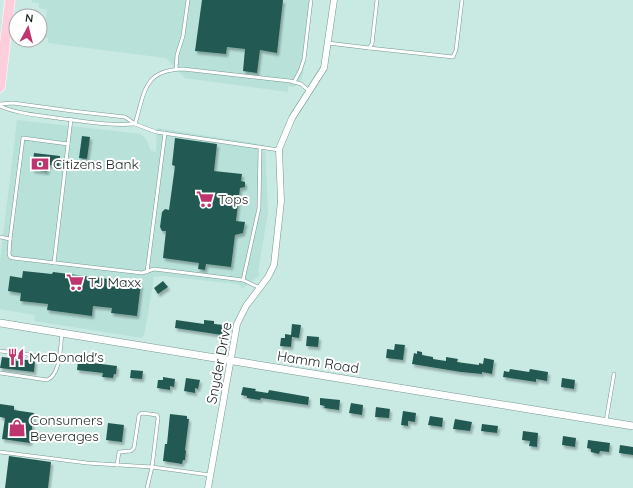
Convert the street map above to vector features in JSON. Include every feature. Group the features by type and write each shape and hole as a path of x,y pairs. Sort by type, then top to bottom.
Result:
{"highway":[{"path":"0,87 1,64 10,0"}],"street":[{"name":"Snyder Drive","path":"208,488 237,324 246,306 268,277 274,265 281,201 279,150 292,118 324,68 334,0"},
{"name":"Hamm Road","path":"0,323 633,426"}],"lane":[{"path":"176,69 177,55 183,36 188,0"},
{"path":"294,82 304,59 311,0"},
{"path":"369,48 372,44 377,0"},
{"path":"328,43 454,57 462,0"},
{"path":"135,124 147,85 153,77 160,73 176,69 294,82 301,84 309,91"},
{"path":"0,105 13,102 125,117 145,129 279,150"},
{"path":"0,105 12,111 124,125 135,124"},
{"path":"54,263 71,119"},
{"path":"147,272 165,133"},
{"path":"68,144 23,138 10,239 10,257 142,273 154,269 243,280 260,288"},
{"path":"243,280 259,208 260,147"},
{"path":"0,238 10,239"},
{"path":"0,373 47,380 52,378 57,370 62,333"},
{"path":"0,351 58,358"},
{"path":"606,421 614,374"},
{"path":"117,465 119,452 131,451 134,448 139,416 142,413 157,416 152,467 147,488"},
{"path":"0,452 87,463 152,467 210,475"}],"shaded area":[{"path":"32,0 313,0 302,79 294,87 288,86 288,92 185,78 166,58 48,43 48,8 39,8 39,3 32,2"},
{"path":"17,120 141,134 147,141 151,151 156,152 157,128 265,145 268,212 258,272 260,275 243,288 238,284 163,276 154,277 145,332 142,338 34,321 35,315 0,309 0,261"}],"building":[{"path":"202,0 283,0 277,53 260,50 257,73 243,71 245,49 227,47 226,54 195,51"},
{"path":"82,136 90,137 87,159 79,158"},
{"name":"Tops","path":"175,138 217,144 214,171 242,174 241,181 245,182 245,187 240,188 236,221 245,222 243,233 235,235 231,267 206,264 205,270 198,269 199,263 163,258 166,231 162,231 160,227 162,212 165,209 169,210 175,166 172,165"},
{"path":"34,153 60,156 59,166 48,165 47,172 32,170"},
{"path":"23,271 52,274 53,272 141,283 137,316 111,313 112,308 93,306 92,316 47,310 48,304 20,301 21,293 8,291 10,276 22,278"},
{"path":"163,281 168,287 158,294 154,288"},
{"path":"176,320 204,324 204,320 214,321 214,324 224,325 222,335 175,328"},
{"path":"292,324 301,325 299,338 292,337 291,347 280,346 281,338 285,338 285,334 291,335"},
{"path":"307,336 319,337 318,347 306,346"},
{"path":"395,344 405,345 403,360 386,358 387,349 394,350"},
{"path":"417,351 422,352 422,355 433,357 433,359 446,361 446,357 458,359 457,362 479,365 479,363 483,364 484,358 494,360 492,374 482,372 482,374 461,372 412,364 414,353 417,354"},
{"path":"2,357 35,361 34,372 0,368"},
{"path":"78,361 117,366 116,374 114,374 113,378 102,377 103,373 77,370"},
{"path":"510,369 529,372 530,369 548,372 547,381 536,379 536,382 503,377 504,371 509,372"},
{"path":"131,370 143,371 142,379 130,378"},
{"path":"163,377 175,379 174,387 170,386 170,390 157,388 158,380 163,380"},
{"path":"186,378 200,380 198,389 195,388 195,393 184,391"},
{"path":"562,378 575,380 574,389 561,387"},
{"path":"243,387 268,393 269,390 309,397 308,405 261,398 260,400 247,398 247,396 241,395"},
{"path":"320,398 340,400 339,410 324,408 325,406 320,405"},
{"path":"351,403 363,405 362,415 349,413"},
{"name":"Consumers Beverages","path":"0,404 14,406 14,410 34,413 30,443 2,439 5,418 0,417"},
{"path":"376,407 390,409 389,418 375,417"},
{"path":"403,411 416,413 415,422 408,421 408,426 401,425"},
{"path":"170,414 187,416 187,419 189,419 185,460 183,460 182,464 163,461 165,444 167,444"},
{"path":"430,416 443,418 442,427 428,425"},
{"path":"455,419 472,422 470,431 453,429"},
{"path":"108,423 124,425 122,442 106,440"},
{"path":"482,424 498,426 497,433 481,431"},
{"path":"523,431 538,433 537,447 529,446 530,441 522,440"},
{"path":"563,436 576,438 575,447 562,445"},
{"path":"588,440 610,443 609,452 600,451 599,454 591,452 591,449 587,448"},
{"path":"620,445 633,447 633,455 619,453"},
{"path":"9,456 51,462 48,488 5,488"}],"place":[{"name":"Citizens Bank","path":"40,164"},
{"name":"Tops","path":"205,199"},
{"name":"TJ Maxx","path":"75,282"},
{"name":"McDonald's","path":"16,357"},
{"name":"Consumers Beverages","path":"17,428"}]}
